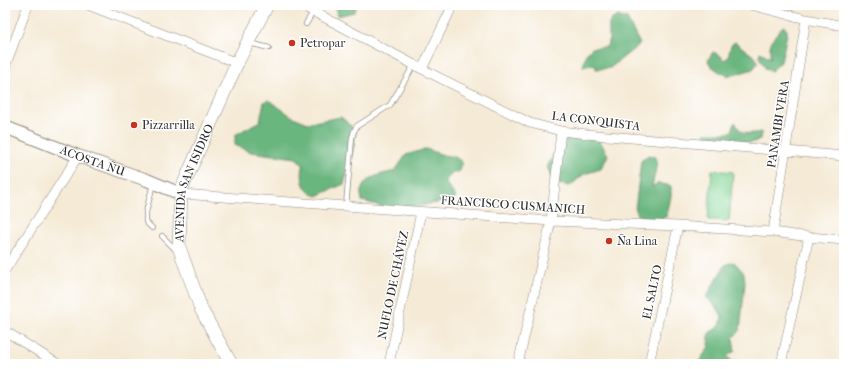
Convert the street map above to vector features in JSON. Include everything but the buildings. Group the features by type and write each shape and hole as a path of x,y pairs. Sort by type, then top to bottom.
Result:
{"main road":[{"name":"AVENIDA SAN ISIDRO","path":"231,364 201,309 179,247 181,194 185,181 237,63 267,5"}],"street":[{"path":"5,66 28,5"},
{"path":"88,5 98,7 237,63"},
{"name":"LA CONQUISTA","path":"301,5 418,67 530,123 561,131 604,136 844,156"},
{"path":"418,67 453,5"},
{"path":"751,5 806,19 844,26"},
{"name":"PANAMBI VERA","path":"773,232 806,19"},
{"name":"ACOSTA ÑU","path":"5,127 78,156 154,182 181,194"},
{"path":"518,364 551,221 561,131"},
{"path":"5,270 78,156"},
{"name":"FRANCISCO CUSMANICH","path":"181,194 551,221 678,226 773,232 844,240"},
{"name":"NUFLO DE CHÁVEZ","path":"389,364 421,212"},
{"name":"EL SALTO","path":"649,364 678,226"},
{"path":"782,364 808,237"},
{"path":"5,331 58,364"}],"lane":[{"path":"306,24 313,12"},
{"path":"248,43 269,48"},
{"path":"346,206 352,138 354,131 357,126 390,105 418,67"},
{"path":"152,228 146,222 146,212 154,182"},
{"path":"162,236 182,255"}],"green space":[{"path":"335,5 358,5 354,12 338,16"},
{"path":"618,16 627,19 640,44 610,68 596,69 595,64 583,67 586,54 592,48 606,47 609,43 609,24 611,20"},
{"path":"783,26 787,29 787,34 781,62 771,71 766,69 759,57 760,52 771,58 770,48 772,40"},
{"path":"735,42 756,58 758,63 753,69 730,76 721,73 710,65 708,60 713,52 721,56 723,60 728,58 731,45"},
{"path":"269,100 291,116 308,123 341,117 351,126 356,134 352,138 354,147 344,184 317,196 305,188 302,175 303,165 296,158 251,152 235,145 235,135 260,121 264,102"},
{"path":"735,122 743,132 761,132 761,137 758,141 748,143 711,140 702,136 705,133 728,133 732,131"},
{"path":"596,135 608,155 601,169 584,174 570,186 553,183 547,166 563,139"},
{"path":"426,149 443,155 455,157 462,162 460,171 451,174 445,182 456,197 448,201 396,210 362,201 361,193 366,182 380,175 395,171 406,155"},
{"path":"648,155 656,158 657,163 652,187 658,183 671,186 671,196 667,216 654,222 637,215 635,210 641,161"},
{"path":"712,170 733,172 729,221 708,220"},
{"path":"733,262 744,273 745,283 740,331 733,338 735,351 727,356 735,364 699,364 698,363 709,347 709,333 720,326 722,316 718,309 706,297 725,265"}],"place":[{"name":"Petropar","path":"292,43"},
{"name":"Pizzarrilla","path":"134,125"},
{"name":"Ña Lina","path":"609,241"}]}
